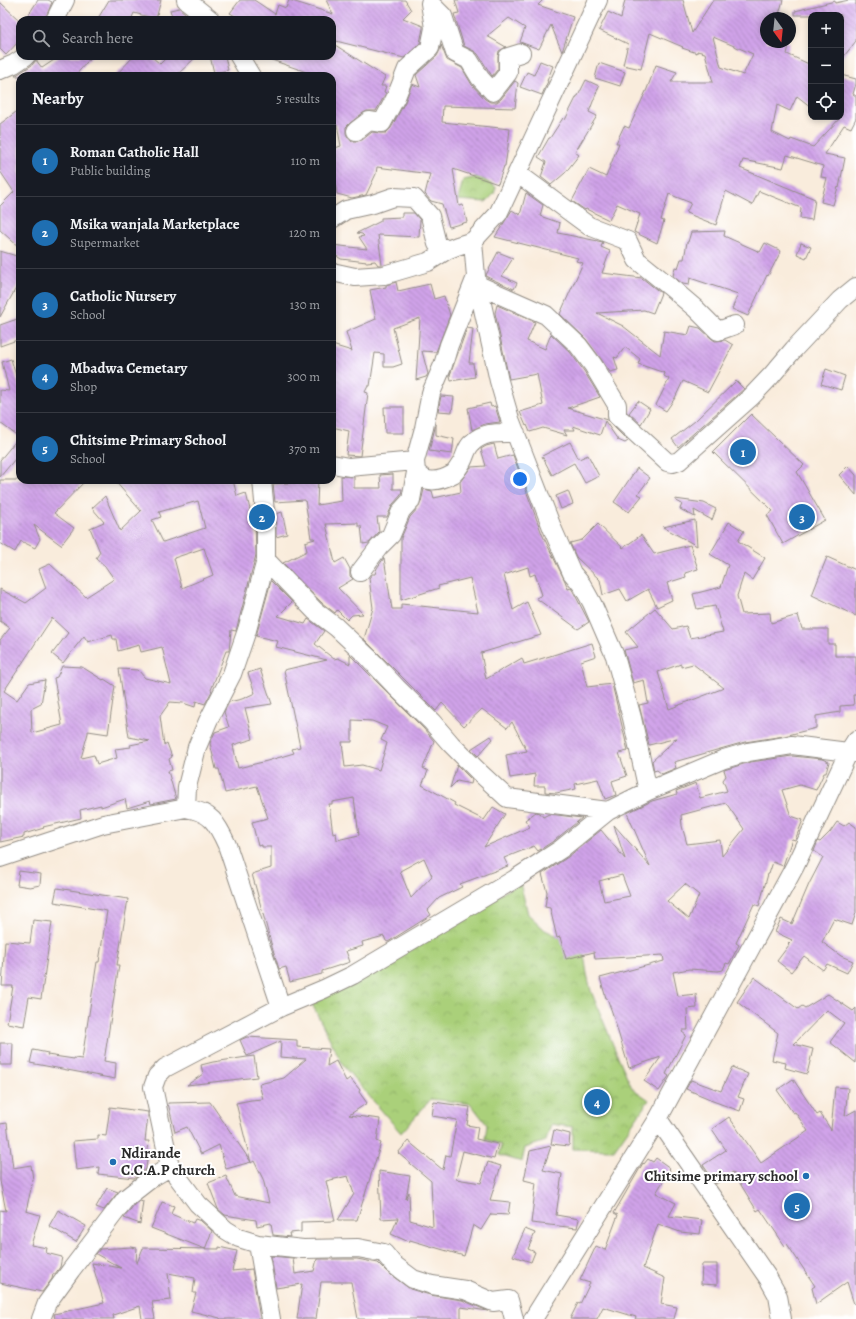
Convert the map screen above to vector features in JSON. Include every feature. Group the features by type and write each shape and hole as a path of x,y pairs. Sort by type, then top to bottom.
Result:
{"street":[{"path":"57,16 65,0"},
{"path":"186,0 206,16"},
{"path":"336,273 354,277 384,275 428,262 447,250 473,242 498,214 598,0"},
{"path":"356,131 369,121 382,123 396,97 407,69 430,48 434,28 430,3 443,16 455,53 469,60 480,78 493,92 508,73 508,57 521,54"},
{"path":"0,70 20,60"},
{"path":"241,60 249,72"},
{"path":"518,173 590,226 628,241 637,260 680,295 718,331 735,325"},
{"path":"336,217 346,210 373,204 393,197 414,198 430,216 437,244 447,250"},
{"path":"473,242 477,281 499,381 516,433 556,537 572,573 582,585 592,603 614,656 632,718 648,791"},
{"path":"477,281 546,316 578,345 617,405 617,416 667,462 673,463 679,461 751,397 840,300 856,287"},
{"path":"360,572 379,547 391,536 401,511 411,500 415,466 431,393 449,345 477,281"},
{"path":"415,466 424,478 434,481 453,474 462,461 466,449 478,438 498,432 516,433"},
{"path":"336,464 349,466 415,466"},
{"path":"186,808 187,787 197,747 208,720 232,674 247,630 266,560 266,523 262,484"},
{"path":"266,560 315,611 336,627 368,657 432,722 451,744 507,798 608,812"},
{"path":"514,1319 509,1300 493,1302 465,1290 432,1285 413,1279 394,1264 384,1253 358,1248 303,1249 258,1244 239,1238 226,1230 198,1204 170,1167 153,1087 157,1076 165,1068 281,1007 353,975 522,874 561,849 608,812 648,791 724,759 748,752 792,745 854,748 795,866 658,1120 533,1319"},
{"path":"0,858 103,824 186,808 197,809 208,815 218,827 227,845 281,1007"},
{"path":"658,1120 768,1278 778,1296 782,1319"},
{"path":"42,1319 47,1303 126,1198 148,1181 170,1167"},
{"path":"258,1244 271,1319"}],"green space":[{"path":"479,177 496,187 494,194 486,202 458,200 463,180"},
{"path":"520,883 528,914 545,930 583,948 591,991 616,1052 632,1088 649,1100 614,1150 573,1149 573,1127 551,1124 546,1141 525,1148 522,1162 499,1155 501,1145 485,1139 487,1125 471,1104 431,1099 401,1133 344,1067 312,1004"}],"building":[{"path":"38,0 48,0 52,2 47,16 28,16"},
{"path":"109,0 161,0 157,16 145,16 134,13 133,16 99,16"},
{"path":"240,0 254,0 275,14 278,5 286,8 289,0 333,14 326,0 405,0 411,10 403,18 423,26 423,28 420,43 404,58 336,41 336,16 235,16 230,13"},
{"path":"455,0 543,0 538,5 573,17 562,52 551,25 539,49 520,42 525,28 509,18 487,36 506,47 499,51 498,69 492,76 478,54 464,46 454,14 459,13"},
{"path":"625,0 683,0 692,33 713,0 783,0 780,12 760,12 760,48 788,48 787,54 808,64 808,105 797,96 790,111 777,105 772,132 790,141 791,139 813,147 838,120 844,120 844,76 856,79 853,94 856,96 856,118 851,128 844,125 825,154 845,158 839,188 838,187 833,205 821,202 827,178 821,177 823,166 787,155 783,168 743,160 740,168 815,199 812,220 800,218 801,208 759,191 752,205 726,191 716,225 686,213 691,203 669,194 661,220 664,221 657,243 634,232 640,214 617,204 609,220 586,209 585,210 572,201 589,169 606,177 619,143 616,143 624,126 629,128 656,65 677,72 671,82 713,82 705,53 697,51 697,53 682,48 683,47 650,33 641,69 623,65 628,44 599,30 608,12 621,18","holes":["713,37 753,54 743,75 721,67"]},
{"path":"856,0 856,41 844,56 844,12 808,12 808,15 796,15 795,12 835,1 835,3"},
{"path":"0,2 16,17 16,44 6,55 0,49"},
{"path":"179,8 187,16 172,16 170,10"},
{"path":"441,45 447,60 462,68 472,85 485,99 490,102 497,102 501,99 515,81 518,83 515,108 443,106 442,122 510,129 505,166 498,184 453,169 459,206 463,205 467,222 449,227 442,204 431,201 425,194 430,174 377,167 376,174 366,195 352,198 337,194 336,148 341,146 336,125 336,72 306,72 272,60 336,60 336,46 385,77 381,86 386,86 384,92 386,93 376,111 367,111 363,113 346,127 348,138 352,141 362,140 372,132 386,133 391,128 405,102 412,84 420,87 416,75 437,56"},
{"path":"36,60 42,68 54,60 89,60 78,72 21,72 32,65"},
{"path":"130,60 156,60 160,64 164,60 193,60 180,72 119,72"},
{"path":"211,60 226,60 228,70 214,72"},
{"path":"540,61 553,66 542,95 520,87 527,72 534,75"},
{"path":"599,63 625,72 620,86 595,78"},
{"path":"586,80 599,86 589,112 597,116 575,152 579,155 565,173 551,185 541,177 546,162 538,157 563,118 565,120"},
{"path":"16,112 16,244 0,230 0,206 14,192 0,171 0,124"},
{"path":"526,193 543,205 540,216 560,223 558,233 603,242 601,247 610,251 602,273 642,278 661,293 653,313 644,310 597,313 623,326 660,355 664,331 688,335 691,326 700,328 715,341 725,340 733,345 708,392 683,381 675,398 666,411 656,405 669,379 664,376 665,373 638,364 640,359 625,347 617,358 614,357 618,370 610,372 586,339 560,314 583,263 576,261 578,258 495,237 512,210 520,215"},
{"path":"402,213 414,213 420,220 419,237 378,235 382,265 378,265 375,261 367,262 341,259 336,256 336,245 367,249 359,237 364,236 357,233 381,221 381,218 402,217"},
{"path":"725,231 724,236 760,252 765,243 781,251 768,276 767,275 748,316 732,309 738,294 690,278 689,285 683,284 673,276 675,267 678,268 681,259 684,259 687,242 691,232"},
{"path":"801,243 811,247 806,258 797,254"},
{"path":"0,251 16,256 16,288 0,317"},
{"path":"498,252 513,258 502,276 517,283 514,289 487,277 486,275"},
{"path":"396,282 398,291 430,284 434,299 444,296 450,315 436,352 422,351 428,374 426,377 416,380 420,318 393,328 402,364 393,367 384,367 384,354 375,353 370,386 368,386 365,392 368,393 360,456 346,455 349,431 336,428 336,346 352,351 346,332 376,319 370,290 386,287 386,285"},
{"path":"497,305 535,322 527,341 545,349 551,334 570,352 584,371 600,397 568,408 607,420 628,441 625,443 618,440 605,421 600,435 573,426 575,430 564,430 567,435 543,428 530,432 520,412 543,405 537,374 509,379 495,313"},
{"path":"16,319 16,340 0,346 0,325"},
{"path":"467,328 473,329 469,363 473,363 475,377 451,381 450,375"},
{"path":"11,359 16,376 16,435 0,423 0,390 9,391 2,362"},
{"path":"826,369 845,376 841,390 821,384"},
{"path":"736,381 744,389 678,447 672,439 695,421"},
{"path":"441,396 454,397 452,412 438,411"},
{"path":"638,401 650,409 641,424 629,413"},
{"path":"490,403 491,407 495,406 500,422 485,424 472,430 468,408"},
{"path":"384,407 404,407 404,433 385,433"},
{"path":"751,414 804,465 797,472 825,520 783,544 767,515 773,511 713,452"},
{"path":"436,424 436,435 454,439 452,454 429,451"},
{"path":"16,441 16,458 0,477 0,460"},
{"path":"570,442 579,459 588,455 599,476 585,483 574,463 552,475 542,456"},
{"path":"494,444 498,459 513,455 542,534 568,589 571,588 573,591 589,622 578,629 536,598 542,595 535,574 530,576 528,567 504,575 513,610 527,602 541,635 481,653 486,679 522,658 524,664 592,643 596,656 581,661 587,687 612,684 628,751 619,753 627,776 612,781 616,795 605,799 598,779 575,784 576,789 556,793 545,792 545,786 534,786 535,774 510,778 506,755 527,751 512,722 507,728 482,709 464,726 442,703 436,711 364,639 373,608 369,578 372,574 375,574 384,558 392,609 401,609 401,604 478,612 470,578 438,586 439,588 401,600 401,538 410,517 419,507 424,489 432,491 434,498 461,492 460,482 471,467 486,466 481,449 486,446"},
{"path":"848,466 856,475 856,495 839,475"},
{"path":"637,468 650,478 638,494 642,496 629,512 614,502"},
{"path":"393,474 393,489 402,489 401,495 393,504 387,517 377,517 379,532 369,543 363,544 361,526 358,526 358,523 326,524 335,563 344,558 350,569 350,576 353,579 338,588 363,614 352,615 347,620 337,610 335,613 322,603 283,563 307,551 305,542 315,539 311,538 305,500 275,502 273,484 318,484 317,505 342,501 341,476 354,477 354,488 381,488 380,475"},
{"path":"0,480 16,480 16,484 82,484 54,513 74,528 61,545 34,525 40,539 35,548 21,541 15,552 0,543"},
{"path":"117,484 234,484 237,496 246,493 253,522 255,522 256,555 236,631 231,630 229,651 226,651 211,690 212,691 205,704 196,701 195,707 183,703 170,702 160,716 164,745 167,743 172,757 169,759 172,770 168,771 176,799 151,804 150,801 127,808 125,799 101,807 101,805 80,810 81,818 43,827 44,828 24,834 24,837 0,842 0,640 10,628 0,621 0,589 26,603 46,588 39,569 50,564 86,597 114,579 105,566 96,558 100,552 90,528 104,522 92,508 105,496 120,531 141,511","holes":["198,501 205,528 163,542 152,520 161,517 159,512","204,548 213,575 182,588 174,558","52,618 68,633 52,654 63,663 84,636 88,642 112,635 113,639 116,639 118,651 139,645 141,652 162,647 171,684 145,678 138,670 119,669 129,737 150,741 130,745 131,747 115,749 117,758 97,764 94,755 81,758 88,731 108,734 115,686 82,667 62,666 57,677 54,678 62,725 32,733 31,709 41,704 45,680 29,683 17,700 4,691"]},
{"path":"568,491 573,504 561,509 556,496"},
{"path":"675,499 704,503 716,509 712,520 694,510 695,517 680,509 682,504"},
{"path":"282,512 287,534 276,537 276,514"},
{"path":"695,520 697,546 663,527"},
{"path":"729,522 744,531 738,541 765,558 752,580 744,574 737,596 742,614 770,613 771,623 798,615 802,629 828,629 828,644 835,644 835,656 856,656 856,695 853,695 854,705 840,706 840,712 816,716 816,728 784,736 745,742 674,762 676,768 662,774 657,770 654,771 652,761 677,738 649,745 639,705 648,703 644,680 633,683 624,650 638,647 626,632 655,608 673,629 686,626 690,638 723,632 715,606 697,609 693,594 721,587 728,565 710,554","holes":["681,664 681,667 693,664 724,688 669,709 658,672"]},
{"path":"598,524 623,548 641,535 654,554 690,545 698,569 685,573 686,577 667,583 672,600 657,607 648,589 627,601 620,589 603,595 600,580 576,557 570,543 582,540"},
{"path":"827,557 856,570 856,616 812,595"},
{"path":"271,581 292,602 278,616 305,624 308,619 324,631 315,644 334,659 338,658 350,664 350,655 424,729 434,741 423,768 428,771 422,785 455,803 454,805 484,820 493,807 505,814 484,847 530,827 525,820 536,812 540,813 543,817 549,814 582,818 555,840 538,851 534,846 504,858 508,866 460,884 462,887 439,898 428,910 431,915 388,942 384,936 362,942 363,946 346,951 350,962 322,971 322,974 290,982 286,967 279,969 252,874 271,868 271,847 262,847 262,845 258,846 252,822 268,818 257,786 225,793 219,769 216,769 210,743 215,732 229,727 224,712 229,702 242,699 255,693 248,673 260,669 272,704 245,708 253,739 233,745 238,768 294,753 292,749 300,747 284,670 327,660 276,647 278,641 256,636","holes":["352,720 372,721 387,727 381,740 387,743 379,770 362,765 345,767 342,742 352,742","354,798 359,835 337,840 336,833 333,834 329,804 332,804 332,802","424,858 432,876 411,898 400,871"]},
{"path":"491,736 493,739 478,756 471,749"},
{"path":"792,756 822,759 829,762 826,773 824,773 816,790 800,785 782,790 791,816 803,820 795,840 792,839 783,866 773,862 759,906 754,904 736,943 739,945 729,964 726,963 723,970 718,971 689,969 673,972 678,996 696,994 697,1008 687,1009 688,1030 683,1030 682,1032 686,1035 666,1074 669,1076 659,1091 644,1081 661,1057 629,1068 600,978 664,961 663,955 595,959 594,952 566,959 560,937 557,938 550,908 545,907 547,892 542,874 568,857 601,830 625,859 614,825 650,866 627,813 652,801 677,794 676,791 696,783 700,798 727,791 723,780 726,776 724,770 750,762","holes":["726,803 744,829 722,856 720,840 687,844 682,826 681,815","622,875 630,896 604,901 599,881","685,884 699,895 689,919 667,901"]},
{"path":"457,765 472,780 471,784 457,781 450,788"},
{"path":"837,822 844,826 849,822 856,827 856,913 852,925 834,919 822,942 841,956 853,961 847,973 827,964 823,970 804,956 791,972 777,961 792,940 775,932 781,919 792,924 809,884 823,857 814,851 818,841 820,842 830,832"},
{"path":"19,871 41,874 40,885 30,887 17,885"},
{"path":"57,888 128,899 117,965 119,965 104,1061 116,1063 115,1079 30,1063 33,1050 48,1053 47,1055 82,1059 97,962 99,962 107,911 54,902"},
{"path":"33,920 52,922 41,999 29,997 24,1026 7,1023 13,986 2,986 5,941 30,943"},
{"path":"754,977 798,1009 802,1006 805,1008 828,994 853,1011 856,1008 856,1063 830,1042 844,1023 827,1010 794,1044 813,1049 807,1074 785,1068 786,1063 772,1060 778,1033 737,1002"},
{"path":"247,1037 297,1040 297,1047 329,1049 327,1066 336,1061 346,1081 350,1078 360,1090 359,1092 367,1103 349,1115 380,1119 377,1141 381,1143 357,1220 338,1220 354,1194 348,1176 326,1181 335,1221 301,1222 301,1232 289,1233 290,1237 273,1235 271,1223 257,1226 256,1220 225,1215 218,1209 208,1183 226,1176 235,1196 269,1203 263,1179 254,1161 251,1163 236,1103 263,1099 259,1084 284,1078 306,1059 280,1057 281,1041 247,1056 240,1040"},
{"path":"0,1043 13,1043 12,1065 0,1065"},
{"path":"254,1056 257,1077 187,1085 203,1074 201,1065"},
{"path":"732,1067 748,1074 738,1097 744,1099 740,1111 686,1089 691,1080 721,1091"},
{"path":"793,1079 817,1115 820,1113 831,1130 835,1087 848,1088 845,1116 856,1110 856,1303 854,1304 847,1282 816,1304 812,1288 815,1286 787,1244 785,1246 760,1209 757,1211 733,1172 716,1184 703,1165 726,1150 712,1129 729,1117 761,1163 808,1131 777,1090"},
{"path":"210,1102 251,1162 226,1169 219,1145 201,1154 187,1127 175,1132 168,1103"},
{"path":"434,1102 470,1107 467,1125 478,1127 476,1139 498,1144 494,1159 463,1151 456,1179 481,1183 488,1162 501,1166 490,1200 510,1202 508,1215 491,1214 481,1230 473,1225 464,1256 410,1240 409,1242 391,1234 398,1218 381,1219 379,1171 410,1176 406,1199 409,1192 410,1220 433,1227 431,1181 398,1153 408,1141 443,1170 446,1155 450,1156 457,1120 432,1116"},
{"path":"110,1107 148,1112 145,1141 149,1141 146,1169 134,1178 98,1174 99,1167 76,1170 73,1141 98,1139 98,1135 106,1136"},
{"path":"7,1123 13,1168 31,1165 33,1180 26,1211 40,1215 31,1245 47,1248 46,1253 62,1257 60,1267 55,1274 53,1274 52,1279 42,1292 0,1283 0,1210 6,1211 0,1181 0,1124"},
{"path":"554,1130 570,1134 569,1146 551,1144"},
{"path":"551,1146 543,1170 562,1174 556,1215 579,1219 577,1228 531,1223 536,1183 524,1180 530,1151"},
{"path":"656,1158 670,1168 656,1193 676,1203 669,1216 702,1220 700,1234 680,1232 658,1224 643,1268 665,1278 661,1304 677,1307 674,1319 635,1319 636,1317 603,1307 597,1319 570,1319 578,1303 580,1304 590,1283 580,1280 596,1246 605,1250 618,1215 614,1213 643,1163 644,1164 648,1159 653,1162"},
{"path":"107,1188 118,1192 104,1210 96,1207"},
{"path":"140,1200 143,1201 140,1224 124,1218 134,1205"},
{"path":"162,1202 174,1206 171,1214 193,1223 195,1219 201,1221 212,1231 205,1249 151,1228"},
{"path":"58,1210 86,1226 76,1242 49,1226"},
{"path":"525,1229 535,1233 528,1249 535,1252 531,1262 513,1256"},
{"path":"219,1247 237,1251 232,1271 252,1269 260,1319 220,1319 191,1311 196,1293 193,1293 195,1278 168,1273 171,1300 152,1302 155,1319 142,1319 140,1306 113,1315 114,1319 55,1319 54,1314 104,1303 92,1263 121,1268 96,1254 100,1249 137,1248 136,1263 143,1248 219,1249"},
{"path":"271,1256 293,1258 295,1274 314,1271 317,1259 357,1259 378,1263 387,1272 410,1289 430,1295 462,1300 488,1311 461,1307 461,1319 358,1319 351,1282 321,1282 316,1319 297,1319 302,1284 276,1288"},
{"path":"702,1264 717,1264 717,1285 701,1284"}],"place":[{"name":"Roman Catholic Hall","path":"743,452"},
{"name":"Msika wanjala Marketplace","path":"262,517"},
{"name":"Catholic Nursery","path":"802,517"},
{"name":"Mbadwa Cemetary","path":"597,1102"},
{"name":"Ndirande C.C.A.P church","path":"113,1162"},
{"name":"Chitsime primary school","path":"806,1176"},
{"name":"Chitsime Primary School","path":"797,1206"}]}
